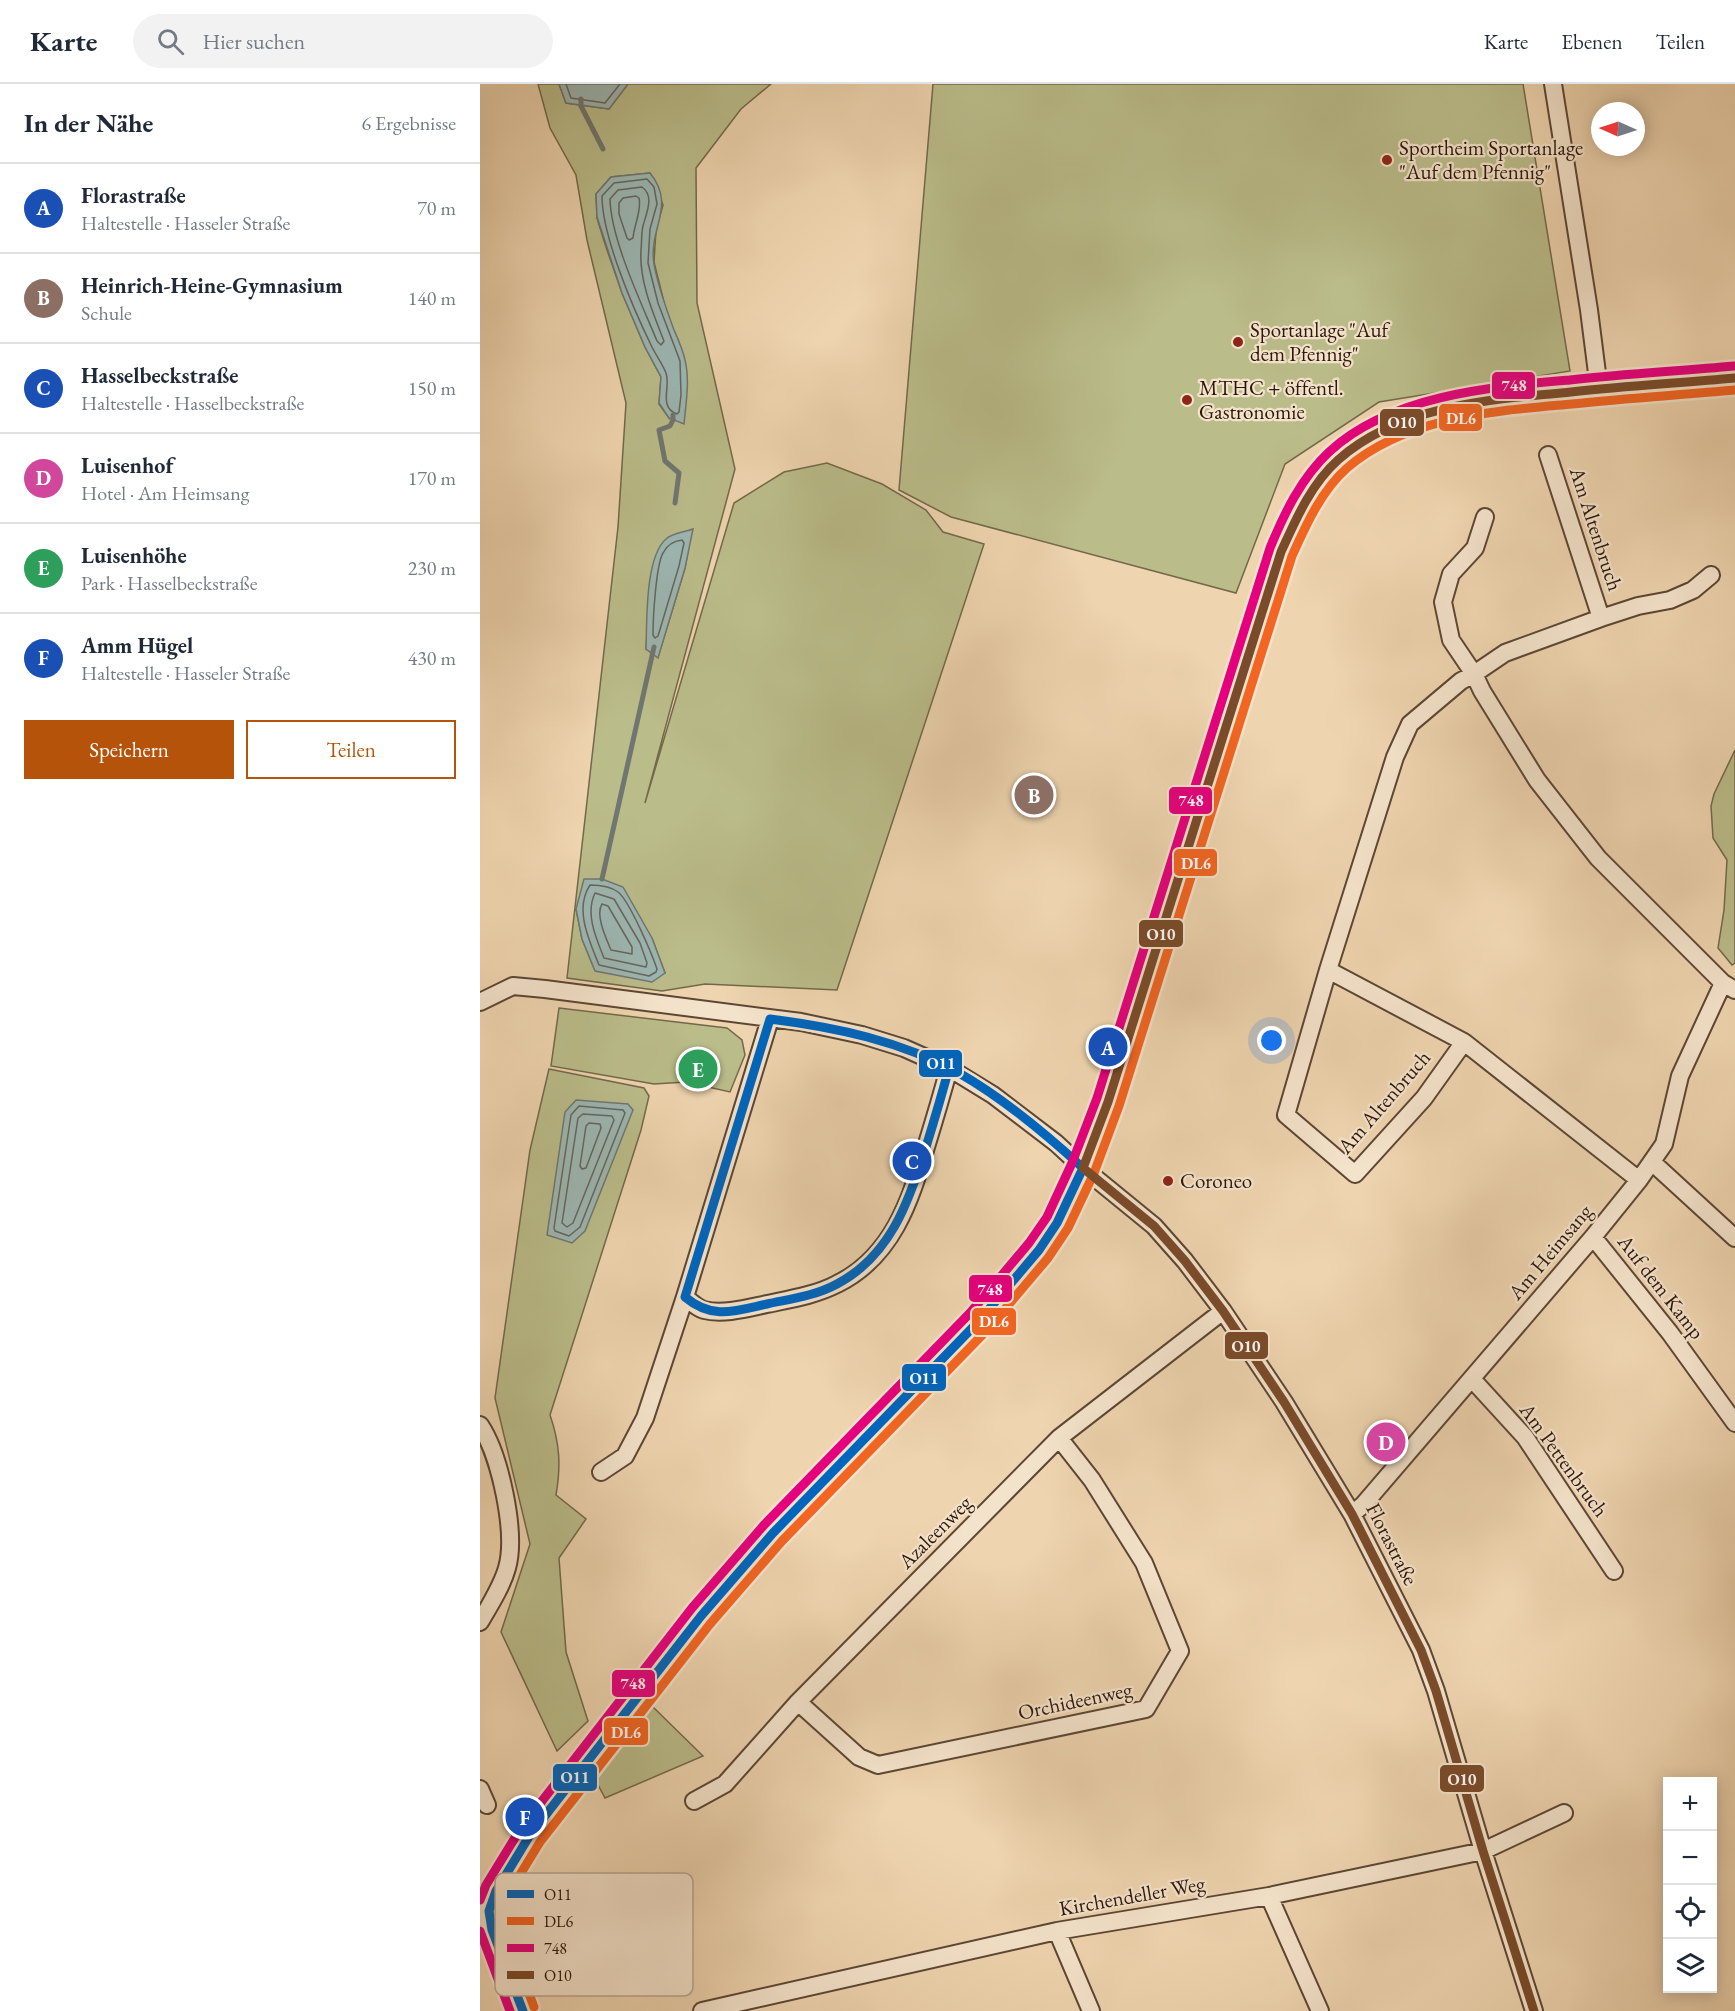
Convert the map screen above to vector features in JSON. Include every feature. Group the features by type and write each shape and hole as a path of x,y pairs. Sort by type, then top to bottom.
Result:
{"main road":[{"path":"507,1873 530,1835 701,1616 772,1533 979,1321 1039,1250 1057,1223 1083,1168 1108,1102 1281,552 1298,513 1316,484 1348,452 1378,434 1415,417 1463,405 1599,389 1735,378"},
{"path":"495,1894 489,1911 495,1938"},
{"path":"517,1996 523,2011"}],"street":[{"path":"1553,84 1589,310 1599,389"},
{"name":"Am Altenbruch","path":"1548,455 1601,618"},
{"path":"1485,517 1475,548 1451,574 1443,602 1451,640 1474,674 1482,691 1537,780 1598,858 1729,986"},
{"name":"Am Altenbruch","path":"1464,1042 1424,1098 1355,1174 1286,1115 1328,970 1395,757 1410,724 1461,681 1505,653 1638,606 1670,600 1693,590 1711,575"},
{"name":"Am Altenbruch","path":"1328,970 1464,1042 1639,1180"},
{"name":"Florastraße","path":"480,1002 513,986 801,1022 862,1035 903,1048 949,1068 993,1095 1056,1143 1154,1227 1185,1261 1223,1311 1284,1402 1352,1514 1421,1650 1436,1691 1483,1851 1534,2011"},
{"name":"Am Heimsang","path":"1352,1514 1363,1505 1593,1237 1665,1144 1680,1076 1729,986"},
{"path":"602,1473 625,1456 645,1418 685,1297 770,1019"},
{"path":"685,1297 701,1310 714,1312 815,1293 837,1285 858,1272 876,1256 894,1233 908,1206 949,1068"},
{"path":"1652,1162 1735,1238"},
{"name":"Auf dem Kamp","path":"1593,1237 1670,1333 1735,1423"},
{"name":"Azaleenweg","path":"694,1801 725,1784 798,1702 1059,1438 1223,1311"},
{"name":"Am Pettenbruch","path":"1472,1379 1525,1437 1614,1571"},
{"path":"480,1425 486,1433 504,1491 510,1530 507,1567 480,1622"},
{"name":"Orchideenweg","path":"798,1702 859,1757 878,1766 1146,1709 1180,1651 1144,1563 1092,1479 1059,1438"},
{"name":"Kirchendeller Weg","path":"702,2011 1058,1931 1269,1896 1483,1851 1564,1813"},
{"path":"1269,1896 1320,2011"},
{"path":"1058,1931 1091,2011"}],"green space":[{"path":"538,84 559,84 566,103 609,109 628,84 771,84 741,109 696,168 697,303 735,469 645,803 734,503 784,472 827,463 882,484 926,510 943,532 984,544 837,990 705,984 662,991 567,978 618,527 626,403 587,240 576,175 550,128","holes":["650,173 663,205 656,230 654,262 664,302 669,418 659,404 661,377 645,347 622,293 597,218 596,194 611,177","692,529 685,568 658,657 646,649 650,586","576,909 652,938 665,973 595,970 582,939"]},
{"name":"Sportanlage \"Auf dem Pfennig\"","path":"933,84 1523,84 1570,371 1379,402 1285,464 1236,593 951,517 899,490"},
{"path":"1735,750 1735,963 1732,965 1718,948 1724,910 1727,860 1713,838 1711,806 1714,794"},
{"path":"559,1008 727,1028 742,1040 745,1055 730,1092 686,1082 654,1084 551,1066"},
{"path":"549,1069 644,1088 649,1096 641,1130 550,1415 559,1455 556,1495 586,1519 559,1558 566,1652 588,1721 557,1751 501,1632 530,1544 495,1398 530,1150"},
{"path":"653,1707 703,1756 605,1798 595,1779"}],"water":[{"path":"559,84 628,84 609,109 566,103"},
{"path":"650,173 658,185 662,207 653,251 654,264 662,297 682,348 687,375 684,424 669,418 659,403 661,377 645,347 622,293 597,217 596,194 611,177"},
{"path":"693,529 685,568 658,658 646,649 648,590 654,560 666,539"},
{"path":"584,879 602,879 623,887 652,938 665,973 652,982 595,971 582,939 576,909"},
{"path":"576,1100 628,1104 633,1110 585,1231 572,1243 547,1235 565,1112"}],"waterway":[{"path":"581,99 581,106 603,149"},
{"path":"673,415 670,426 659,430 665,461 679,473 675,503"},
{"path":"602,879 654,647"}],"transit line":[{"name":"748","path":"480,1900 486,1885 521,1828 692,1608 764,1525 970,1313 1029,1243 1047,1217 1072,1163 1097,1098 1270,548 1287,510 1310,473 1329,452 1354,433 1382,418 1443,397 1508,386 1734,366"},
{"name":"O10","path":"1083,1168 1108,1102 1281,552 1305,503 1328,469 1363,442 1390,427 1448,408 1510,398 1735,378"},
{"name":"DL6","path":"521,1873 540,1842 710,1624 782,1541 988,1329 1048,1258 1068,1228 1094,1173 1119,1106 1292,556 1329,487 1347,468 1371,451 1397,437 1454,419 1514,410 1735,390"},
{"name":"O11","path":"770,1019 819,1026 867,1037 937,1062 959,1073 1007,1105 1083,1168"},
{"name":"O11","path":"685,1297 770,1019"},
{"name":"O11","path":"685,1297 705,1309 724,1312 793,1299 837,1284 871,1259 895,1226 912,1188 949,1068"},
{"name":"O11","path":"507,1873 530,1835 701,1616 773,1533 979,1321 1039,1250 1057,1223 1083,1168"},
{"name":"O10","path":"1083,1168 1154,1226 1185,1261 1223,1311 1284,1402 1352,1514 1421,1650 1436,1691 1483,1851 1534,2011"},
{"name":"O11","path":"495,1894 489,1911 495,1938"},
{"name":"748","path":"480,1931 495,1971"},
{"name":"748","path":"504,1996 510,2011"},
{"name":"O11","path":"517,1996 523,2011"},
{"name":"DL6","path":"530,1996 534,2007"}],"place":[{"name":"Sportheim Sportanlage \"Auf dem Pfennig\"","path":"1387,160"},
{"name":"Sportanlage \"Auf dem Pfennig\"","path":"1238,342"},
{"name":"MTHC + öffentl. Gastronomie","path":"1187,400"},
{"name":"Heinrich-Heine-Gymnasium","path":"1034,795"},
{"name":"Florastraße","path":"1108,1047"},
{"name":"Luisenhöhe","path":"698,1069"},
{"name":"Hasselbeckstraße","path":"912,1161"},
{"name":"Coroneo","path":"1168,1181"},
{"name":"Luisenhof","path":"1386,1442"},
{"name":"Amm Hügel","path":"525,1817"}]}
